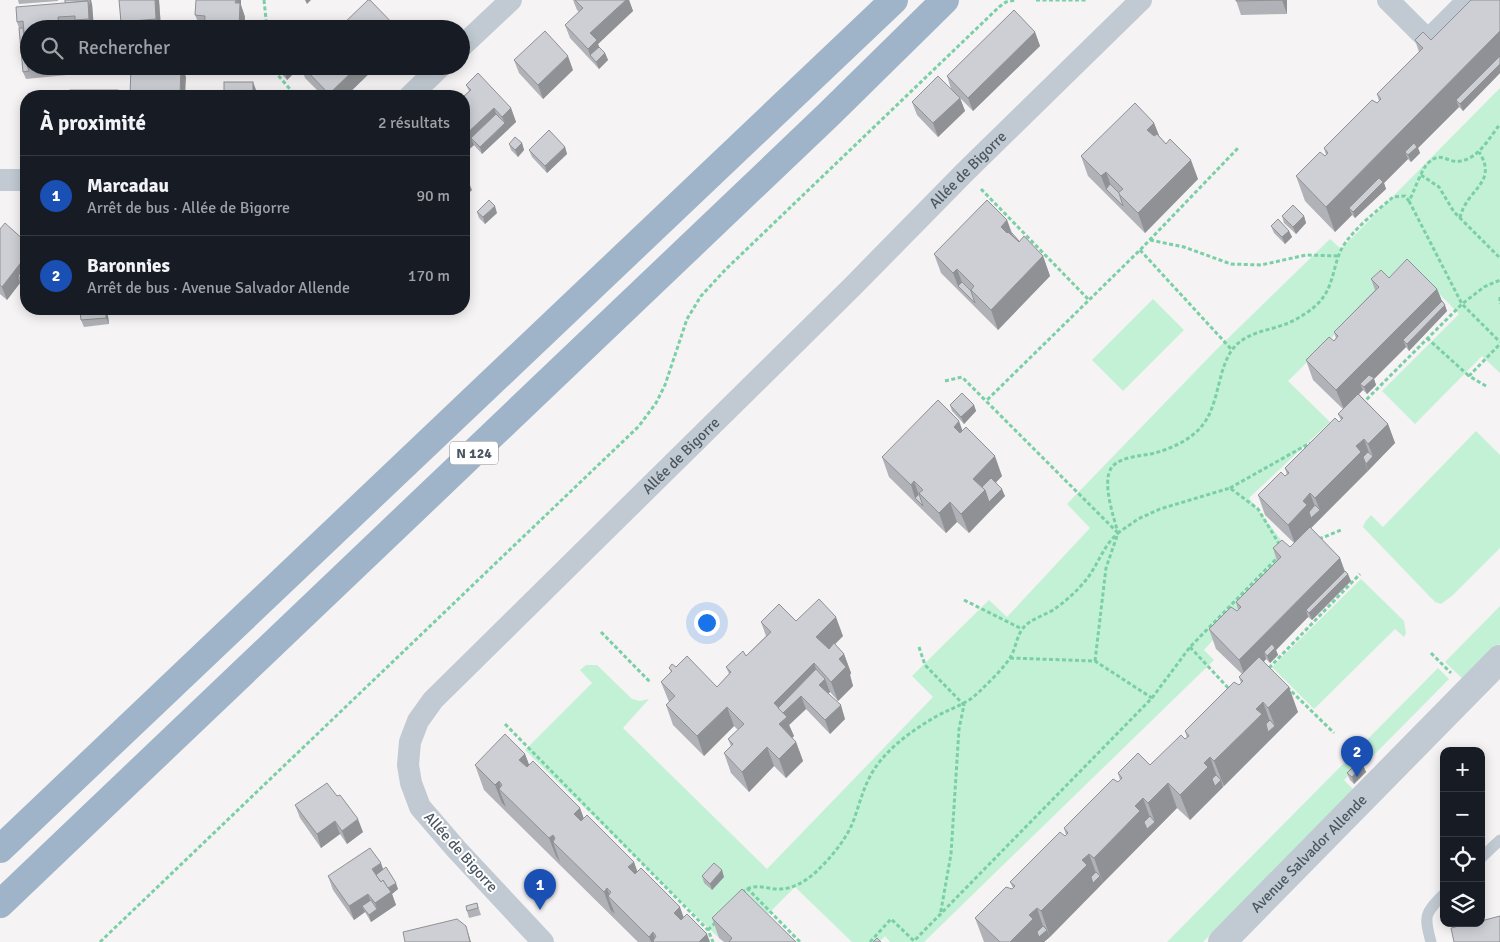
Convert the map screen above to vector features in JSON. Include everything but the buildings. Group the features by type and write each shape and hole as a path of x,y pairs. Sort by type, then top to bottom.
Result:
{"highway":[{"name":"N 124","path":"0,849 894,0"},
{"name":"N 124","path":"0,904 828,116 946,0"}],"street":[{"path":"470,39 511,0"},
{"name":"Allée de Bigorre","path":"543,942 457,850 420,807 411,783 408,765 410,742 418,721 433,700 1141,0"},
{"path":"1388,0 1428,40 1468,0"},
{"path":"416,90 432,75"},
{"path":"0,180 20,180"},
{"name":"Avenue Salvador Allende","path":"1222,942 1500,659"}],"lane":[{"path":"1485,854 1500,840"},
{"path":"1431,942 1426,919 1430,908 1440,898"}],"path":[{"path":"264,0 266,20"},
{"path":"100,942 639,426 656,404 665,385 687,319 701,296 726,269 998,7 1006,2 1015,0"},
{"path":"1036,0 1088,0"},
{"path":"278,75 291,90"},
{"path":"1409,201 1427,164 1435,158 1442,156 1452,161 1460,162 1470,159 1500,124"},
{"path":"986,401 1140,250 1239,147"},
{"path":"1460,218 1462,208 1468,198 1480,186 1486,171 1484,160 1478,151"},
{"path":"965,172 1088,299"},
{"path":"1421,175 1438,187 1450,207 1500,258"},
{"path":"1095,661 1106,568 1118,533 1108,488 1108,477 1112,466 1125,459 1156,453 1174,446 1190,437 1202,426 1208,416 1232,350 1241,340 1287,324 1311,309 1321,300 1330,286 1343,247 1393,197 1405,196 1409,201 1462,304 1500,343 1469,376"},
{"path":"1149,240 1184,247 1231,264 1261,265 1306,255 1339,256"},
{"path":"1140,250 1232,350"},
{"path":"1360,407 1462,304 1484,287 1500,280"},
{"path":"1500,297 1500,304"},
{"path":"1427,338 1469,376 1486,386"},
{"path":"945,381 962,377 1118,533"},
{"path":"740,895 747,888 756,886 781,889 795,886 807,880 820,868 842,842 853,822 862,792 879,762 912,732 938,715 964,705 978,693 1010,658 1022,629 1028,623 1055,609 1074,593 1088,578 1110,540 1118,533 1138,519 1160,509 1230,488 1314,441"},
{"path":"870,942 891,919 914,942 1152,698 1190,647 1284,552 1258,509 1230,488"},
{"path":"1316,540 1341,530"},
{"path":"1263,674 1360,574"},
{"path":"964,600 1022,629"},
{"path":"602,632 651,683"},
{"path":"918,647 925,665 964,705"},
{"path":"1190,647 1232,692"},
{"path":"1431,653 1456,678"},
{"path":"1010,658 1095,661 1152,698"},
{"path":"1269,668 1275,674"},
{"path":"1282,681 1334,733"},
{"path":"940,916 951,854 959,729 964,705"},
{"path":"504,724 708,930 713,942"},
{"path":"747,888 800,942"},
{"path":"708,930 721,916"}],"green space":[{"path":"1500,88 1500,373 1482,356 1415,424 1382,391 1459,314 1408,262 1288,381 1330,422 1249,498 1281,540 1276,569 1204,650 1214,660 924,942 890,942 885,936 879,942 852,942 795,887 768,914 754,901 718,937 525,750 592,683 580,670 586,665 597,665 632,699 640,701 649,699 623,728 767,869 933,697 912,676 989,600 1007,617 1090,528 1067,504 1216,350 1330,239 1341,249"},
{"path":"1153,299 1184,330 1123,391 1092,360"},
{"path":"1476,431 1500,455 1500,548 1453,595 1441,604 1435,602 1363,527 1371,515 1383,527"},
{"path":"1361,579 1404,621 1406,633 1404,637 1395,629 1314,709 1272,667"},
{"path":"1500,606 1500,644 1464,680 1445,662"},
{"path":"1438,668 1449,679 1364,765 1361,763 1344,780 1354,790 1203,942 1167,942"}],"place":[{"name":"Baronnies","path":"1357,777"},
{"name":"Marcadau","path":"540,910"}]}
